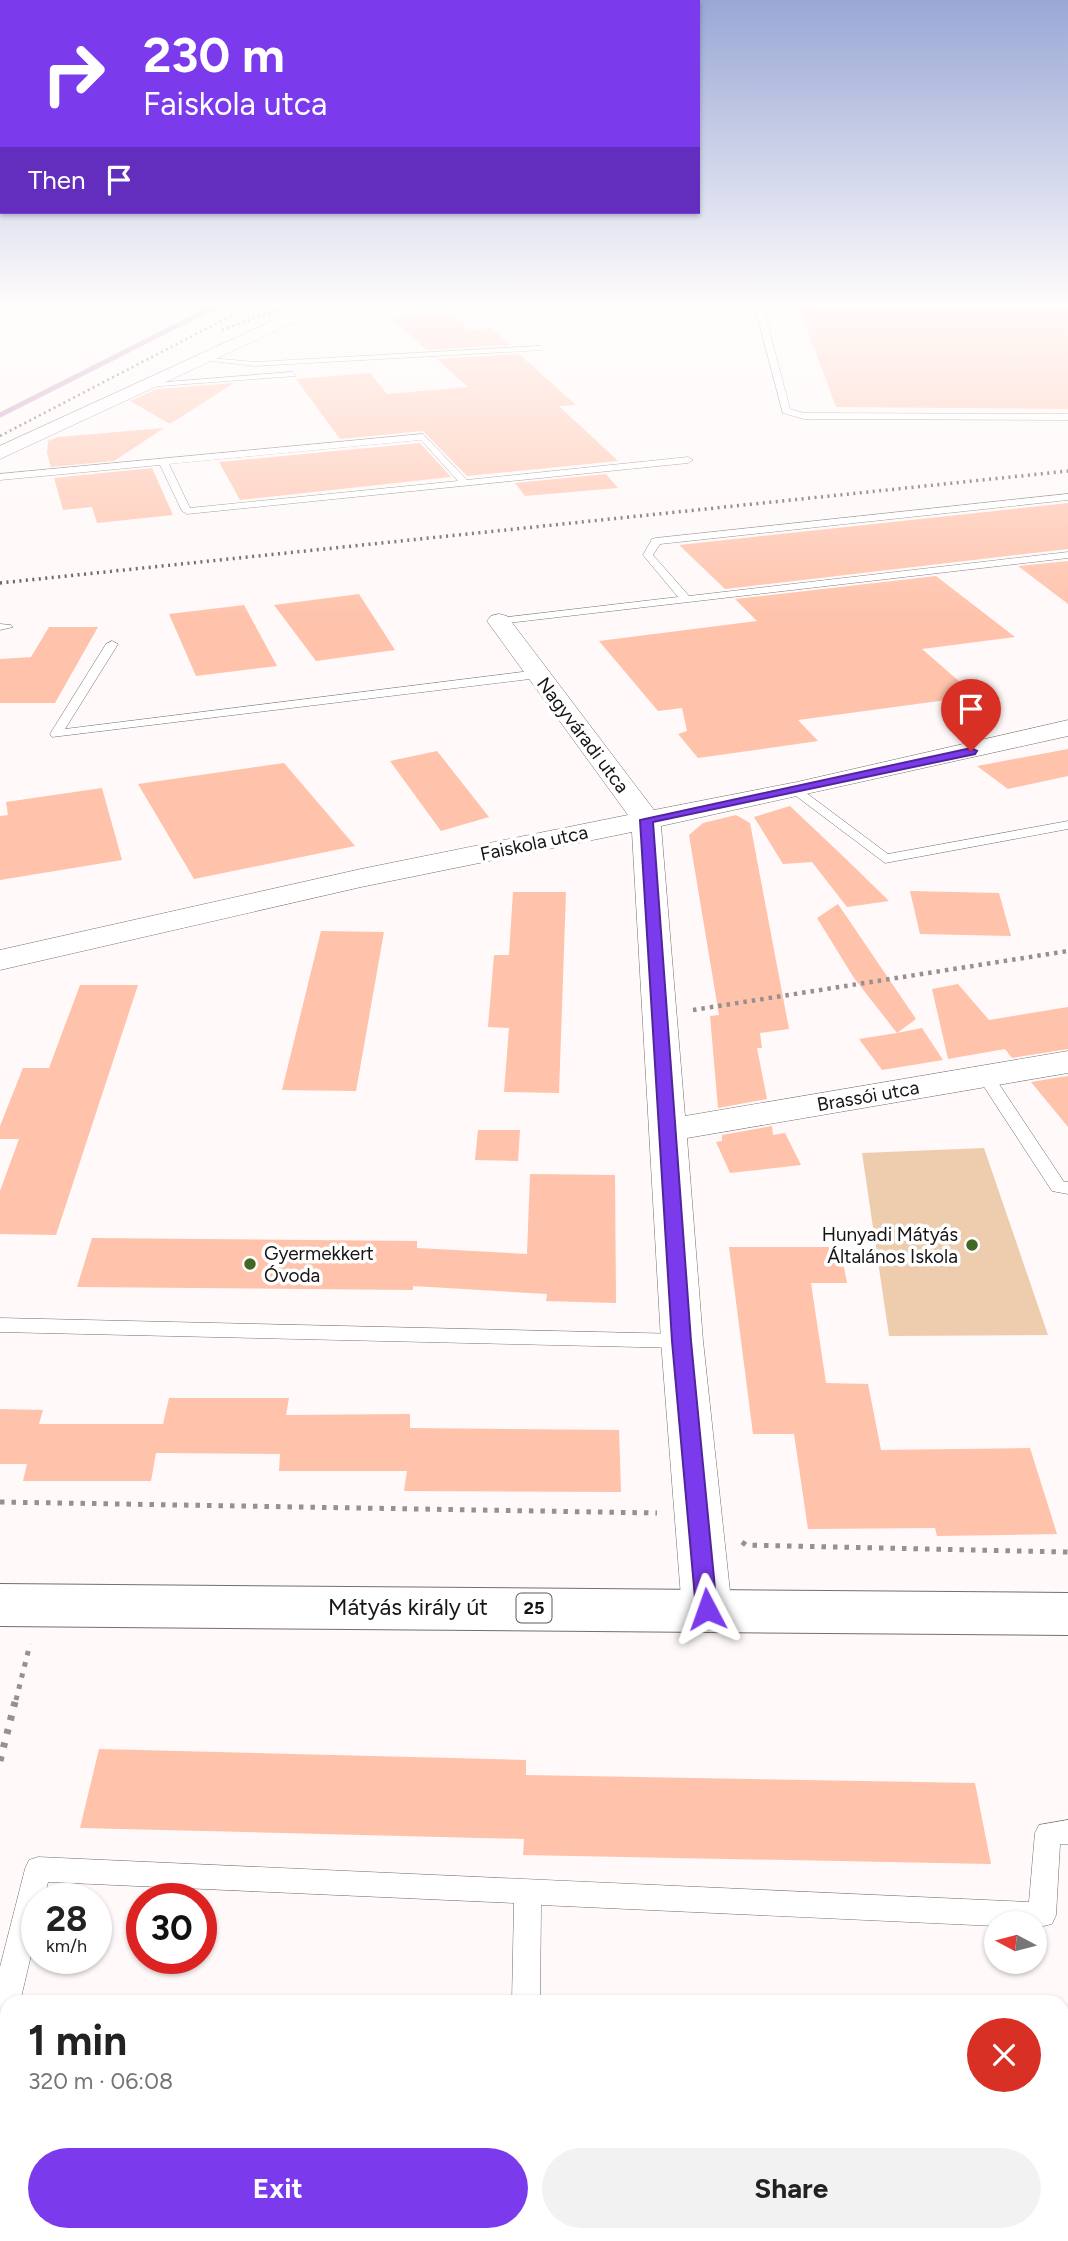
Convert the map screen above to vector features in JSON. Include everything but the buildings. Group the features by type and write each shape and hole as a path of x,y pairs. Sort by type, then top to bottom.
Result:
{"main road":[{"name":"Mátyás király út","path":"20,1606 707,1609 1068,1614"}],"street":[{"path":"0,453 88,412"},
{"name":"Nagyváradi utca","path":"499,621 646,820"},
{"name":"Faiskola utca","path":"0,960 361,878 797,790 1068,728"},
{"path":"646,820 657,1016 669,1130 682,1341 707,1609"},
{"name":"Brassói utca","path":"669,1130 1068,1062"}],"lane":[{"path":"788,412 804,416 1068,417"},
{"path":"0,477 424,437 464,482"},
{"path":"163,462 187,510 688,460"},
{"path":"686,599 648,555 656,541 1068,497"},
{"path":"499,621 1068,555"},
{"path":"112,644 56,734 538,674"},
{"path":"797,790 884,859 1068,825"},
{"path":"985,1076 1058,1187 1068,1188"},
{"path":"0,1325 682,1341"},
{"path":"7,1995 38,1869 1042,1915 1048,1833 1068,1832"},
{"path":"526,1995 528,1891"}],"path":[{"path":"657,1016 1068,951"},
{"path":"0,1502 700,1515 746,1545 1068,1552"},
{"path":"0,1762 20,1606"}],"shaded area":[{"path":"984,1148 1048,1335 889,1336 862,1153"}],"waterway":[{"path":"0,415 7,412"}],"railway":[{"path":"0,436 47,412"},
{"path":"0,583 1068,471"}],"place":[{"name":"Hunyadi Mátyás Általános Iskola","path":"972,1245"},
{"name":"Gyermekkert Óvoda","path":"250,1264"}],"route":[{"path":"707,1609 682,1341 669,1130 657,1016 646,820 971,751"}]}
